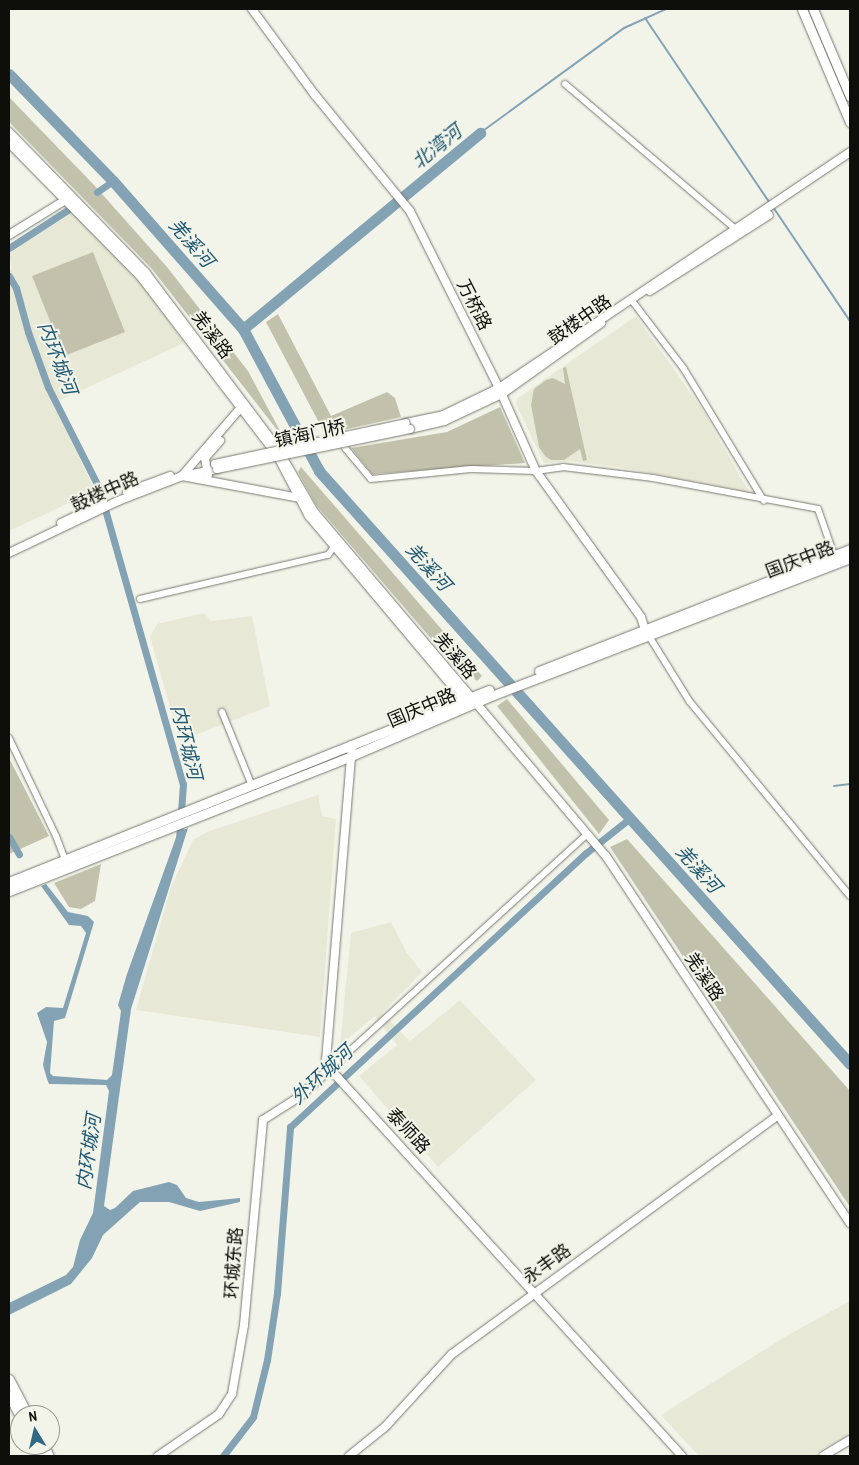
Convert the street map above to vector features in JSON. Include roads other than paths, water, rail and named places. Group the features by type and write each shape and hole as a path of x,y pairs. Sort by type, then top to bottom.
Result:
{"main road":[{"path":"802,9 850,122"},
{"path":"813,9 850,96"},
{"name":"国庆中路","path":"647,633 850,549"},
{"name":"国庆中路","path":"9,882 352,745 850,558"},
{"name":"国庆中路","path":"9,891 176,827 351,756 470,701"},
{"path":"9,1379 23,1405"}],"street":[{"name":"万桥路","path":"252,9 315,95 410,211 501,391 536,471 642,617 647,633"},
{"path":"501,391 631,297 739,232 565,84"},
{"name":"羌溪路","path":"9,132 146,273 272,448 300,497 336,543 470,701 606,856 850,1223"},
{"name":"羌溪路","path":"9,143 64,201 141,277 290,466 300,497"},
{"path":"813,180 850,152"},
{"path":"813,180 850,158"},
{"name":"鼓楼中路","path":"408,426 444,421 501,391 761,218 813,180"},
{"path":"9,234 71,196"},
{"path":"633,302 684,370 764,501"},
{"path":"244,409 205,458 212,467 208,477 282,491 290,482"},
{"path":"184,473 244,409"},
{"name":"镇海门桥","path":"105,505 150,482 184,473 408,426"},
{"path":"345,448 371,479 471,469 536,471 563,466 708,488 764,501 818,510 834,555"},
{"path":"184,473 300,497"},
{"path":"9,547 105,505"},
{"name":"鼓楼中路","path":"9,553 105,505"},
{"path":"140,599 328,554 336,543"},
{"path":"647,633 690,702 850,896"},
{"path":"222,712 252,786"},
{"path":"9,738 65,860"},
{"path":"352,745 326,1059 333,1071 587,834"},
{"name":"泰师路","path":"333,1071 682,1456"},
{"name":"环城东路","path":"158,1456 220,1414 232,1394 244,1326 263,1120 299,1097 333,1071"},
{"name":"永丰路","path":"349,1456 385,1427 452,1354 778,1115"},
{"path":"823,1456 850,1440"}],"water":[{"path":"188,828 131,1009 104,1206 110,1210 115,1208 133,1191 169,1182 177,1185 186,1198 199,1202 240,1198 240,1202 200,1211 169,1202 140,1202 103,1235 92,1258 71,1284 9,1315 9,1303 66,1275 73,1267 80,1240 93,1213 109,1091 106,1085 49,1084 47,1079 43,1065 47,1042 37,1013 46,1007 63,1008 86,933 81,926 69,925 41,886 46,884 68,912 88,916 94,922 65,1018 54,1021 50,1073 53,1076 107,1080 112,1075 121,1011 118,1005 127,974 178,832"}],"waterway":[{"name":"北湾河","path":"480,133 624,28 666,9"},
{"path":"645,18 770,203"},
{"name":"羌溪河","path":"9,74 113,181 243,329 319,471 850,1064"},
{"name":"北湾河","path":"243,329 480,133"},
{"path":"97,192 113,181"},
{"path":"773,207 850,321"},
{"path":"9,248 69,209"},
{"name":"内环城河","path":"9,276 16,288 28,332 48,387 99,488 183,784 179,839"},
{"path":"834,786 850,784"},
{"name":"外环城河","path":"223,1456 253,1417 267,1360 277,1293 290,1127 586,853 630,818"},
{"path":"9,837 19,854"}]}
